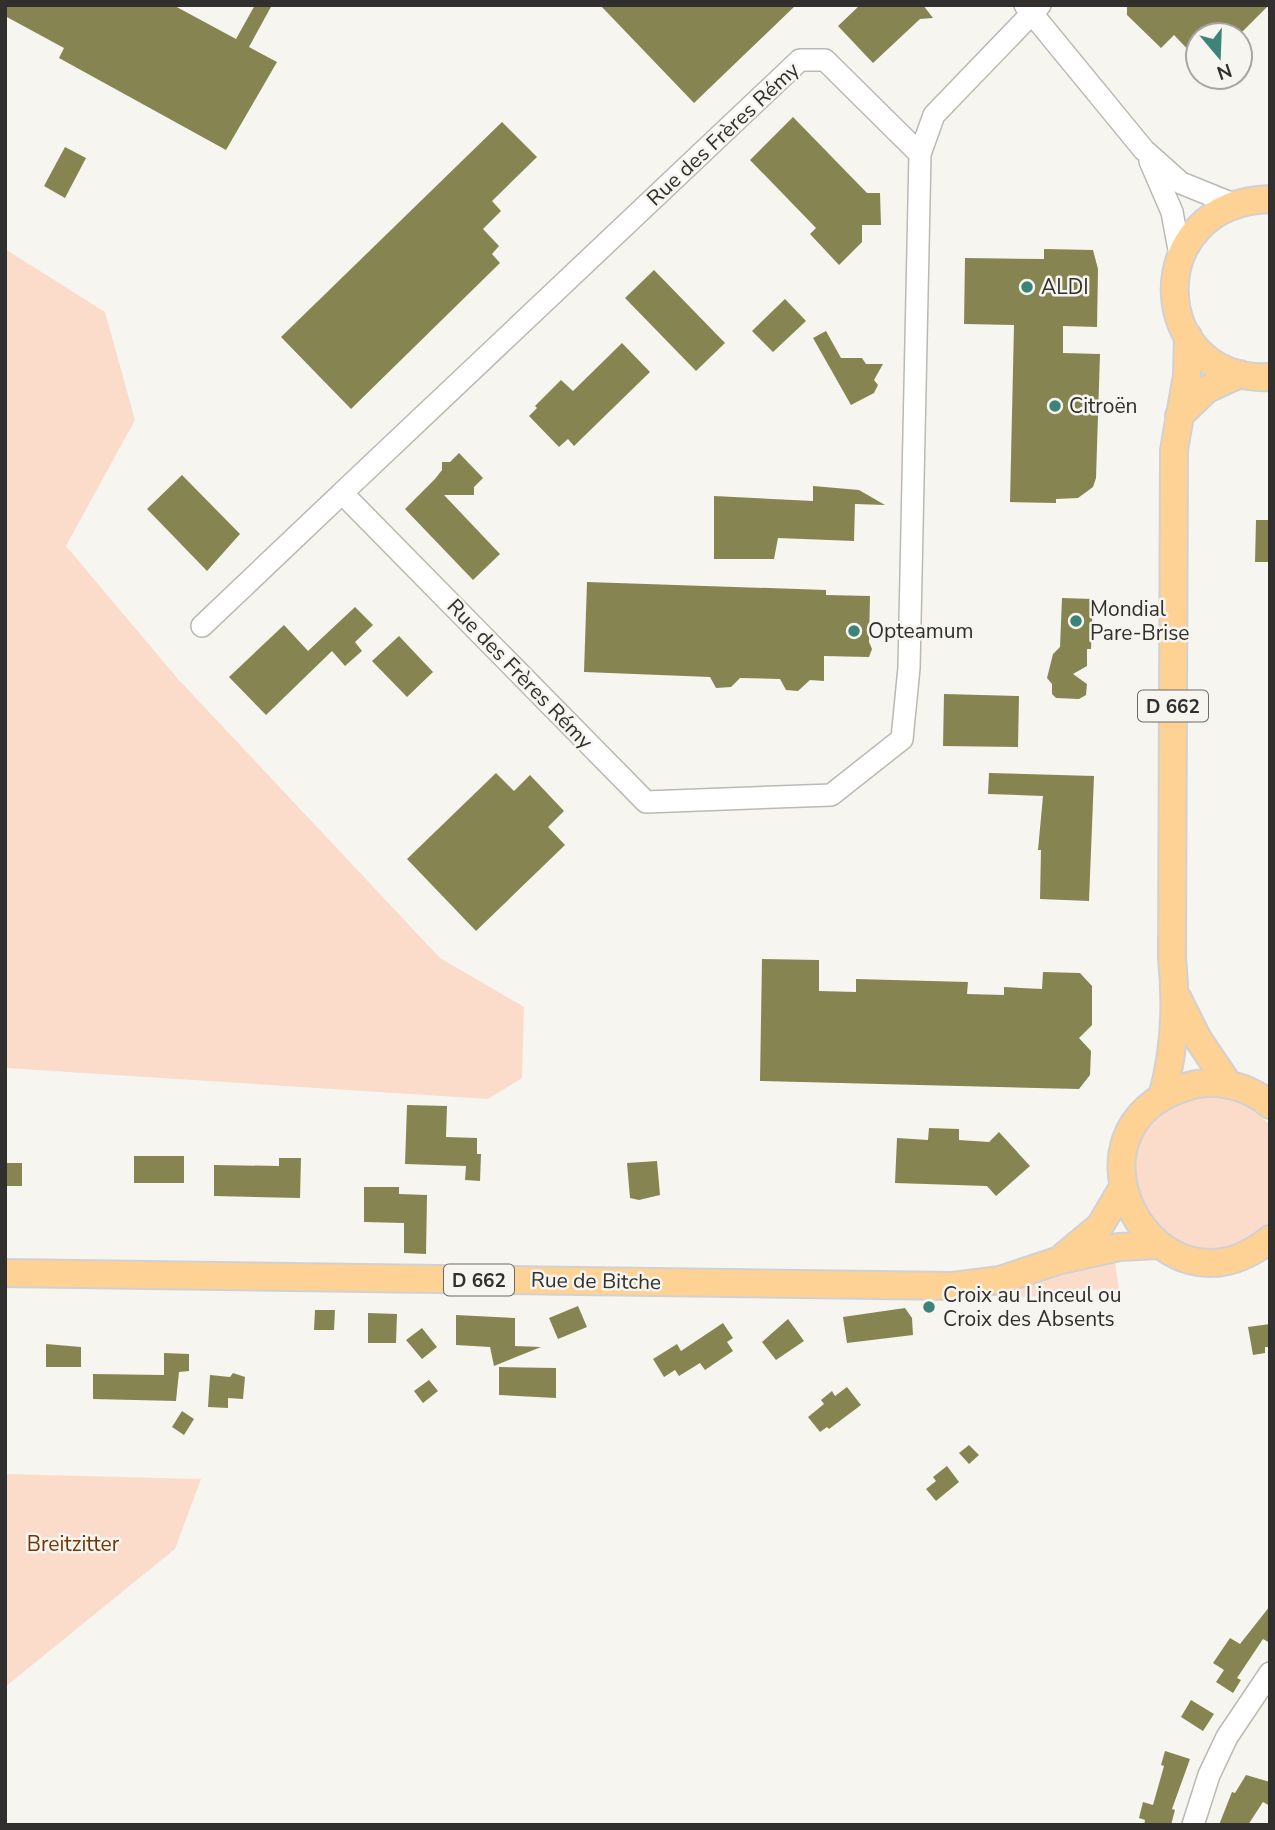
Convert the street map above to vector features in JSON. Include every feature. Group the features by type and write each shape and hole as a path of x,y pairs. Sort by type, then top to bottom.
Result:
{"main road":[{"path":"1270,199 1233,204 1201,224 1180,255 1175,271 1174,297 1180,321 1188,336 1210,360 1240,374 1270,377"},
{"name":"D 662","path":"1162,1097 1171,1062 1176,996 1172,958 1174,450 1187,375 1188,336"},
{"path":"1179,416 1207,388 1240,374"},
{"name":"D 662","path":"1176,996 1198,1039 1229,1084"},
{"path":"1270,1105 1248,1091 1229,1084 1194,1084 1162,1097 1143,1115 1129,1136 1124,1152 1123,1186 1135,1220 1159,1245 1192,1260 1210,1262 1246,1255 1270,1239"},
{"name":"D 662","path":"1057,1261 1100,1226 1123,1186"},
{"name":"D 662","path":"1057,1261 1119,1247 1159,1245"},
{"name":"Rue de Bitche","path":"5,1273 953,1286 1000,1280 1057,1261"}],"street":[{"path":"1033,8 1144,150 1181,183 1233,204"},
{"name":"Rue des Frères Rémy","path":"920,154 825,60 800,60 342,493 646,802 831,795 902,739 909,668 920,154 934,115 1033,8"},
{"path":"1144,150 1165,190 1180,255"},
{"path":"202,626 342,493"},
{"path":"1193,1825 1209,1775 1227,1737 1270,1673"}],"green space":[{"path":"5,249 105,312 135,420 66,546 178,679 440,958 524,1007 522,1078 488,1099 5,1068"},
{"path":"1221,1096 1250,1107 1270,1125 1270,1221 1244,1241 1212,1250 1195,1250 1178,1246 1151,1226 1132,1170 1132,1159 1141,1137 1168,1109 1192,1098"},
{"path":"1114,1256 1119,1289 1079,1290 1078,1296 1006,1297 1006,1293"},
{"name":"Breitzitter","path":"5,1474 201,1479 175,1549 5,1687"}],"building":[{"path":"5,5 173,5 236,39 255,5 272,5 249,47 277,62 226,150 59,58 64,48 5,16"},
{"path":"600,5 796,5 694,103"},
{"path":"860,5 923,5 933,18 920,19 873,63 838,26"},
{"path":"1127,5 1269,5 1253,21 1184,21 1184,45 1174,35 1161,48 1127,15"},
{"path":"793,117 867,193 880,193 881,225 862,225 862,242 839,265 810,234 816,228 750,160"},
{"path":"502,122 537,157 492,201 501,211 483,229 499,246 492,254 500,263 351,409 281,337"},
{"path":"65,147 86,158 65,198 44,186"},
{"path":"1044,249 1093,250 1098,269 1097,327 1063,326 1063,353 1100,354 1096,478 1093,487 1078,498 1056,499 1056,503 1010,502 1014,325 964,324 965,258 1044,259"},
{"path":"654,270 725,343 696,371 625,298"},
{"path":"785,299 806,321 773,352 752,331"},
{"path":"826,331 841,358 862,358 866,364 883,364 874,380 878,385 874,393 851,405 813,338"},
{"path":"622,343 650,372 574,446 568,439 559,447 529,416 537,408 535,406 561,380 573,391"},
{"path":"459,453 483,478 474,487 474,495 444,495 500,554 473,580 405,509 435,479 442,470 442,462 450,462"},
{"path":"182,475 240,534 207,571 147,509"},
{"path":"813,486 859,490 885,505 855,504 854,541 778,538 774,559 714,559 714,496 813,501"},
{"path":"1256,520 1270,520 1270,562 1255,562"},
{"path":"587,582 826,590 826,595 870,596 869,642 872,649 869,657 824,656 824,681 810,680 798,691 786,690 780,679 740,678 731,687 716,688 710,677 584,672"},
{"path":"1062,598 1093,599 1091,649 1087,649 1087,666 1073,674 1087,684 1086,695 1079,699 1056,698 1047,678 1053,654 1060,647"},
{"path":"355,607 373,625 355,642 362,651 345,666 332,651 266,715 229,677 284,625 308,651"},
{"path":"399,636 433,672 407,697 372,661"},
{"path":"944,694 1019,696 1018,747 943,746"},
{"path":"496,773 514,791 530,775 564,811 548,827 565,845 476,931 407,859"},
{"path":"989,773 1094,776 1089,901 1040,899 1041,850 1038,850 1043,796 988,794"},
{"path":"762,959 819,960 819,991 856,992 856,979 968,982 967,994 1004,995 1004,987 1042,989 1043,972 1080,973 1092,986 1092,1025 1079,1038 1091,1051 1090,1075 1079,1089 760,1081"},
{"path":"407,1105 447,1106 446,1137 477,1138 477,1154 481,1154 480,1181 465,1180 466,1166 405,1164"},
{"path":"929,1128 959,1129 959,1140 989,1142 999,1132 1030,1166 996,1196 987,1186 895,1183 897,1138 928,1140"},
{"path":"134,1156 184,1156 184,1183 134,1183"},
{"path":"279,1158 301,1158 300,1198 214,1196 214,1165 279,1166"},
{"path":"657,1161 660,1195 639,1200 630,1198 627,1163"},
{"path":"5,1163 22,1163 22,1186 5,1186"},
{"path":"364,1187 399,1187 399,1194 427,1195 426,1254 404,1253 404,1223 364,1222"},
{"path":"578,1306 587,1327 558,1339 549,1318"},
{"path":"905,1308 912,1318 913,1335 847,1343 843,1317"},
{"path":"315,1310 335,1310 334,1330 314,1330"},
{"path":"368,1313 397,1314 396,1343 368,1343"},
{"path":"456,1315 515,1318 515,1346 541,1347 494,1366 490,1347 456,1345"},
{"path":"788,1319 804,1341 776,1360 762,1342"},
{"path":"723,1323 733,1338 727,1342 733,1351 705,1370 700,1363 679,1376 675,1370 664,1377 653,1359 677,1344 681,1351"},
{"path":"1270,1324 1270,1347 1265,1347 1265,1353 1253,1355 1248,1327"},
{"path":"422,1328 437,1347 422,1359 406,1340"},
{"path":"46,1344 81,1347 81,1367 46,1367"},
{"path":"164,1353 189,1354 189,1371 179,1372 176,1401 93,1399 93,1374 164,1375"},
{"path":"499,1367 556,1368 556,1398 499,1395"},
{"path":"233,1373 245,1377 243,1399 228,1398 228,1408 208,1407 210,1375 230,1377"},
{"path":"429,1380 438,1391 423,1403 414,1391"},
{"path":"847,1387 861,1405 829,1429 827,1427 820,1432 808,1417 824,1404 821,1400 832,1391 835,1396"},
{"path":"182,1411 194,1419 184,1435 172,1427"},
{"path":"969,1445 979,1455 969,1464 959,1453"},
{"path":"947,1466 959,1482 936,1501 926,1489 936,1481 933,1477"},
{"path":"1270,1606 1270,1643 1263,1639 1237,1678 1241,1680 1233,1693 1216,1682 1224,1670 1213,1663 1230,1638 1240,1644"},
{"path":"1191,1700 1214,1714 1203,1731 1181,1717"},
{"path":"1165,1751 1190,1759 1172,1809 1175,1810 1171,1825 1144,1825 1145,1820 1139,1818 1143,1802 1153,1805 1164,1766 1161,1765"},
{"path":"1246,1775 1270,1782 1270,1806 1263,1802 1248,1825 1219,1825 1232,1792 1235,1793"}],"place":[{"name":"ALDI","path":"1027,287"},
{"name":"Citroën","path":"1055,406"},
{"name":"Mondial Pare-Brise","path":"1076,621"},
{"name":"Opteamum","path":"854,631"},
{"name":"Croix au Linceul ou Croix des Absents","path":"929,1307"}]}
